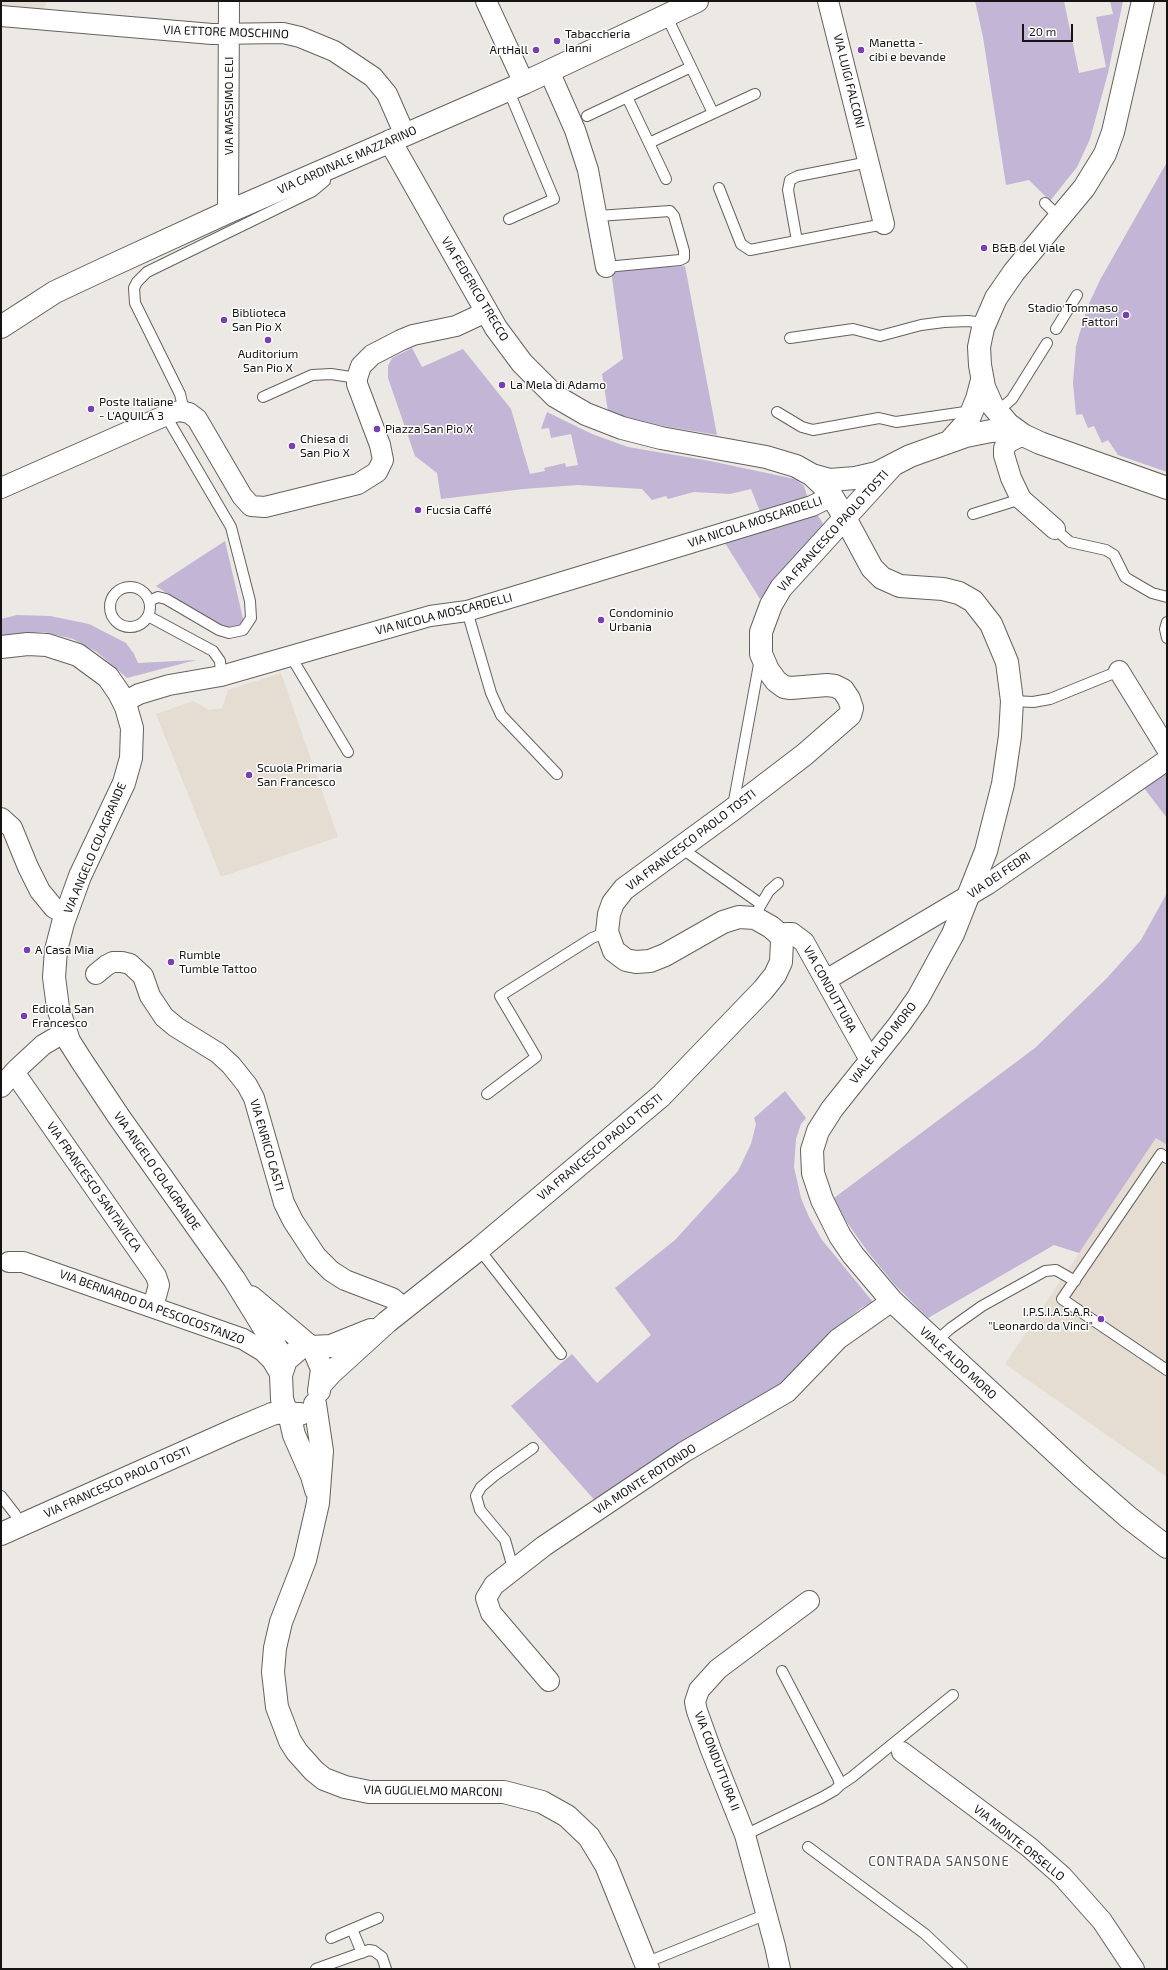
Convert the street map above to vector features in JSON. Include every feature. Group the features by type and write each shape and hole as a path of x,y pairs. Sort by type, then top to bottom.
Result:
{"street":[{"name":"VIA MASSIMO LELI","path":"228,212 229,1"},
{"path":"486,1 516,86"},
{"name":"VIA CARDINALE MAZZARINO","path":"1,327 55,292 228,212 516,86 697,1"},
{"name":"VIA LUIGI FALCONI","path":"828,1 884,224"},
{"path":"1143,1 1109,143 1093,175 1052,210 996,298 984,323 979,347 982,380 986,393 997,412 1019,432 1040,443 1167,488"},
{"name":"VIA ETTORE MOSCHINO","path":"1,16 229,35 271,33 292,35 321,44 340,54 373,77 383,87 396,112 398,138"},
{"path":"549,71 584,158 598,216 606,267"},
{"name":"VIA FEDERICO TRECCO","path":"398,138 486,312 506,343 535,377 555,396 574,408 622,428 779,460 796,466 812,475 832,496"},
{"path":"1,488 175,414 195,416 200,422 242,496 251,506 265,507 349,487 371,477 377,472 383,460 380,445 360,393 357,378 358,371 366,360 388,346 413,335 444,330 462,324 486,312"},
{"name":"VIA FRANCESCO PAOLO TOSTI","path":"950,441 963,428 972,411 982,380"},
{"name":"VIA FRANCESCO PAOLO TOSTI","path":"812,475 830,480 856,478 877,473 910,456 950,441 991,431 1019,432"},
{"path":"1019,432 1009,442 1004,451 1014,485 1021,499 1055,529"},
{"name":"VIA FRANCESCO PAOLO TOSTI","path":"607,932 611,908 620,894 732,810 849,718 852,705 848,696 836,686 825,685 791,688 780,685 768,670 761,654 760,641 764,622 775,596 788,579 892,466"},
{"name":"VIA FRANCESCO PAOLO TOSTI","path":"832,496 856,478"},
{"name":"VIALE ALDO MORO","path":"832,496 872,568 887,582 906,587 950,590 967,596 979,607 991,624 1003,650 1009,674 1012,701 1007,761 999,807 986,851 970,895 945,951 918,998 824,1120 814,1140 811,1160 816,1186 840,1236 867,1272 892,1301 1080,1475 1128,1517 1167,1547"},
{"name":"VIA NICOLA MOSCARDELLI","path":"124,702 139,694 169,685 221,676 430,616 467,611 798,510 819,503 832,496"},
{"name":"VIA ANGELO COLAGRANDE","path":"1,647 36,644 68,650 88,661 108,677 124,702 133,737 128,769 124,783 80,876 66,914 56,950 54,977 56,999 66,1032 81,1060 119,1117 234,1279 279,1352 283,1402 288,1412"},
{"path":"1119,671 1167,749"},
{"name":"VIA DEI FEDRI","path":"826,980 970,895 1167,760"},
{"path":"1,818 12,828 28,867 40,891 54,908 66,914"},
{"path":"607,932 610,943 620,956 631,962 645,962 665,955 723,922 758,911 771,927 780,935"},
{"name":"VIA CONDUTTURA","path":"780,935 789,932 801,939 826,980 870,1060"},
{"name":"VIA FRANCESCO PAOLO TOSTI","path":"1,1534 272,1414 288,1412 297,1415 304,1413 331,1373 383,1325 479,1249 661,1096 763,990 774,976 781,962 782,948 780,935"},
{"name":"VIA ENRICO CASTI","path":"96,974 106,965 113,962 130,964 143,976 154,1003 164,1017 183,1032 212,1049 231,1065 247,1085 254,1098 282,1198 293,1221 313,1251 323,1264 338,1276 360,1287 392,1298 404,1308"},
{"path":"1,1087 14,1072 47,1042 66,1032"},
{"name":"VIA FRANCESCO SANTAVICCA","path":"14,1072 156,1276 158,1285 154,1307"},
{"name":"VIA BERNARDO DA PESCOCOSTANZO","path":"4,1264 23,1262 249,1341 272,1360 282,1376"},
{"name":"VIA ANGELO COLAGRANDE","path":"234,1279 309,1347 318,1358 322,1369 318,1394"},
{"name":"VIA MONTE ROTONDO","path":"549,1681 496,1620 488,1607 486,1598 490,1589 513,1568 684,1452 786,1392 838,1339 892,1301"},
{"name":"VIA FRANCESCO PAOLO TOSTI","path":"234,1430 272,1405 282,1376 295,1352 309,1347 331,1346 383,1325"},
{"path":"318,1394 322,1451 318,1503"},
{"path":"288,1412 294,1435 312,1476 318,1503"},
{"name":"VIA GUGLIELMO MARCONI","path":"318,1503 305,1560 281,1622 274,1666 273,1684 277,1707 285,1729 297,1752 314,1771 324,1779 357,1790 369,1792 490,1790 530,1798 555,1808 579,1826 598,1850 606,1865 646,1966"},
{"name":"VIA CONDUTTURA II","path":"780,1969 767,1914 745,1835 697,1711 696,1698 702,1686 718,1669 809,1601"},
{"name":"VIA MONTE ORSELLO","path":"902,1752 1029,1847 1062,1876 1099,1916 1134,1969"}],"lane":[{"path":"666,15 713,114"},
{"path":"587,116 691,67"},
{"path":"509,219 554,200 516,86"},
{"path":"649,143 755,94"},
{"path":"627,97 666,179"},
{"path":"797,241 788,190 790,180 798,176 869,162"},
{"path":"149,601 158,597 166,599 219,630 229,633 243,630 251,618 250,601 231,527 175,414 180,394 135,303 134,288 146,272 313,191 325,181 323,170"},
{"name":"VIA LUIGI FALCONI","path":"719,188 741,244 746,248 754,250 884,224"},
{"path":"598,216 670,211 674,216 684,251 684,258 680,260 606,267"},
{"path":"1056,329 1077,295"},
{"path":"790,338 853,328 880,336 921,325 944,322 968,321 984,323"},
{"path":"997,412 1012,399 1047,343"},
{"path":"263,397 312,375 331,374 357,378"},
{"path":"777,412 802,427 814,430 880,418 896,422 972,411"},
{"path":"973,514 1021,499"},
{"path":"1055,529 1070,542 1106,550 1114,556 1125,577 1152,593 1167,597"},
{"path":"128,587 141,590 149,601 150,607 148,616 142,624 136,626 124,626 113,618 110,605 116,593 128,587"},
{"path":"467,611 491,693 501,715 557,774"},
{"path":"148,616 213,651 220,661 221,676"},
{"path":"1167,622 1165,629 1167,638"},
{"path":"732,810 761,654"},
{"path":"290,655 348,752"},
{"path":"1012,701 1033,702 1050,698 1119,671"},
{"path":"681,848 758,911 769,891 778,883"},
{"path":"487,1094 536,1057 500,996 592,938 607,932"},
{"path":"1167,1158 1161,1154 1062,1299 1167,1370"},
{"path":"479,1249 562,1354"},
{"path":"935,1342 951,1328 982,1306 1044,1271 1056,1270 1075,1281"},
{"path":"513,1568 505,1540 480,1510 476,1496 481,1487 494,1476 533,1448"},
{"path":"1,1496 15,1514 21,1525"},
{"path":"782,1671 838,1778 840,1785"},
{"path":"745,1835 821,1798 852,1777 953,1695"},
{"path":"808,1847 926,1934 962,1969"},
{"path":"646,1966 767,1914"},
{"path":"331,1938 378,1918"},
{"path":"352,1929 362,1953"},
{"path":"316,1969 369,1950 378,1953 382,1957 386,1969"}],"shaded area":[{"path":"1,1 47,1 43,10 1,6"},
{"path":"975,1 1064,1 1079,73 1106,67 1096,17 1113,14 1110,1 1123,1 1108,73 1090,139 1077,167 1050,201 1029,180 1006,185 983,37"},
{"name":"Stadio Tommaso Fattori","path":"1167,162 1167,472 1118,455 1108,440 1102,443 1094,426 1088,428 1082,414 1076,415 1073,383 1076,346 1087,308 1100,280"},
{"path":"685,266 717,435 640,422 608,411 602,374 623,359 611,270"},
{"path":"412,348 422,367 463,349 511,409 530,474 545,471 544,468 565,463 566,467 578,465 571,434 551,438 549,428 541,429 547,412 592,434 628,447 710,461 795,479 804,486 808,499 761,514 751,489 730,494 694,492 668,499 666,496 652,500 642,489 578,485 523,489 441,499 437,473 415,456 388,378 388,366 392,358"},
{"path":"817,514 827,530 760,599 725,543"},
{"path":"225,541 244,623 242,626 222,631 156,586"},
{"path":"17,615 50,616 89,624 126,643 134,654 138,663 196,660 127,678 97,652 73,639 44,632 1,635 1,619"},
{"name":"Scuola Primaria San Francesco","path":"281,673 338,837 221,877 156,714 193,701 209,710 222,708 228,690"},
{"path":"1167,773 1167,818 1144,788"},
{"path":"1167,893 1167,1145 1156,1138 1079,1253 1054,1245 928,1318 895,1285 868,1252 846,1221 834,1198 1035,1048 1107,978 1141,940"},
{"path":"785,1091 806,1118 801,1124 796,1139 794,1167 801,1198 809,1217 822,1240 873,1302 861,1308 827,1336 793,1376 598,1504 511,1406 572,1354 597,1383 651,1335 615,1288 675,1240 738,1171 751,1144 756,1124 754,1118"},
{"name":"I.P.S.I.A.S.A.R. \"Leonardo da Vinci\"","path":"1156,1138 1167,1145 1167,1477 1005,1364"}],"place":[{"name":"Tabaccheria Ianni","path":"557,41"},
{"name":"ArtHall","path":"536,50"},
{"name":"Manetta - cibi e bevande","path":"861,50"},
{"name":"B&B del Viale","path":"984,248"},
{"name":"Stadio Tommaso Fattori","path":"1126,315"},
{"name":"Biblioteca San Pio X","path":"224,320"},
{"name":"Auditorium San Pio X","path":"268,340"},
{"name":"La Mela di Adamo","path":"502,385"},
{"name":"Poste Italiane - L'AQUILA 3","path":"91,409"},
{"name":"Piazza San Pio X","path":"377,429"},
{"name":"Chiesa di San Pio X","path":"292,446"},
{"name":"Fucsia Caffé","path":"418,510"},
{"name":"Condominio Urbania","path":"601,620"},
{"name":"Scuola Primaria San Francesco","path":"249,775"},
{"name":"A Casa Mia","path":"27,950"},
{"name":"Rumble Tumble Tattoo","path":"171,962"},
{"name":"Edicola San Francesco","path":"24,1016"},
{"name":"I.P.S.I.A.S.A.R. \"Leonardo da Vinci\"","path":"1101,1319"}],"district":[{"name":"CONTRADA SANSONE","path":"939,1862"}]}
